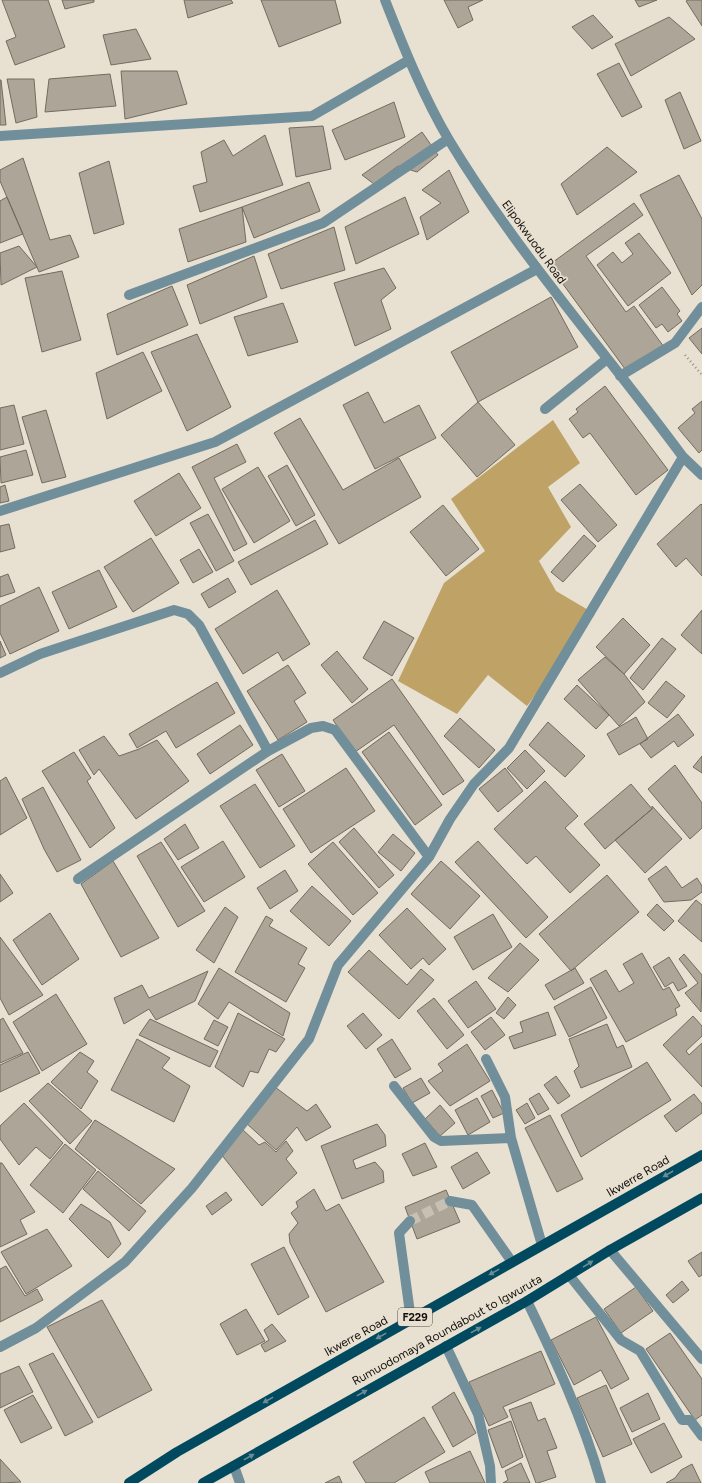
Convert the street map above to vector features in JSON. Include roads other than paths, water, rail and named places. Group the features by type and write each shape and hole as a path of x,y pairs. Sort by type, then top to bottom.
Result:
{"main road":[{"name":"Ikwerre Road","path":"129,1483 177,1452 702,1155"},
{"name":"Rumuodomaya Roundabout to Igwuruta","path":"203,1483 527,1301 610,1250 702,1198"}],"street":[{"name":"Elipokwuodu Road","path":"385,0 410,60 448,139 484,196 537,269 683,457 702,475"},
{"path":"0,136 312,116 410,60"},
{"path":"129,295 322,223 448,139"},
{"path":"0,511 215,442 537,269"},
{"path":"620,376 675,343 702,307"},
{"path":"546,409 607,359"},
{"path":"0,1347 36,1328 125,1262 192,1188 309,1039 338,965 357,940 429,857 450,819 474,784 509,748 683,457"},
{"path":"0,673 40,654 174,610 188,614 199,625 268,751"},
{"path":"78,879 268,751 311,728 324,726 335,730 429,857"},
{"path":"486,1059 505,1097 511,1138 542,1245"},
{"path":"394,1086 434,1137 441,1141 511,1138"},
{"path":"450,1201 472,1204 512,1262"},
{"path":"410,1221 399,1233 410,1320"},
{"path":"610,1250 702,1359"},
{"path":"569,1275 621,1340 640,1351 682,1420 690,1420 702,1436"},
{"path":"527,1301 559,1367 590,1444 601,1483"},
{"path":"446,1346 478,1414 490,1466 491,1483"},
{"path":"234,1466 240,1483"}],"tunnel":[{"path":"410,1221 450,1201"}]}
